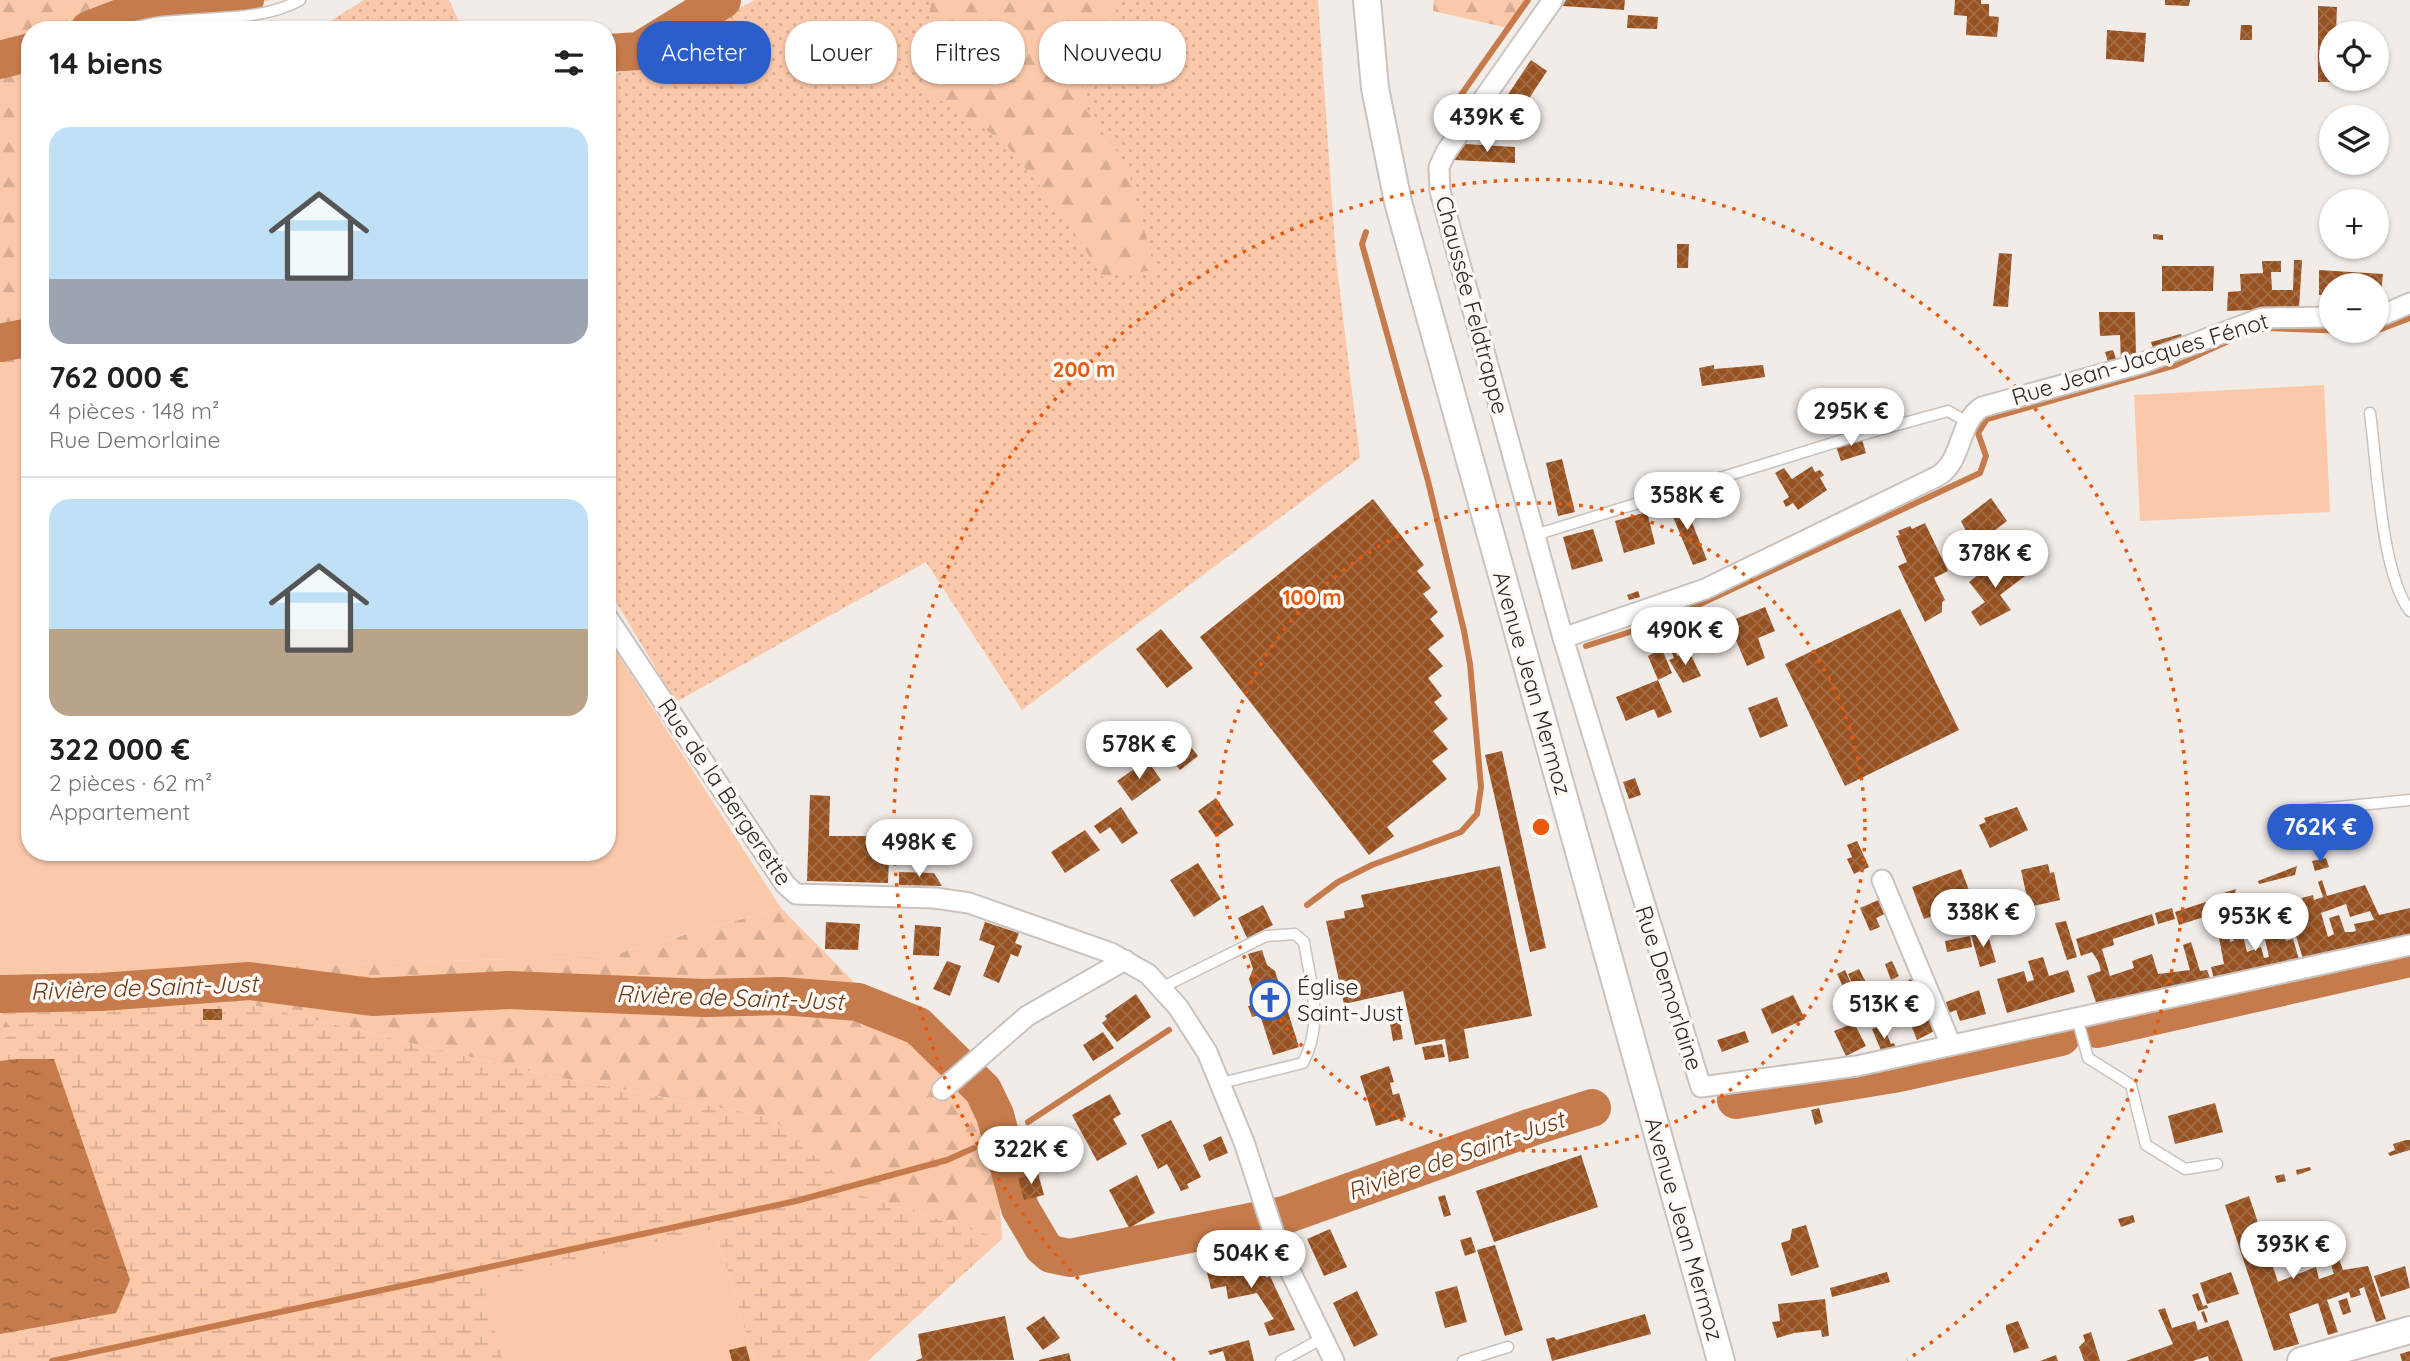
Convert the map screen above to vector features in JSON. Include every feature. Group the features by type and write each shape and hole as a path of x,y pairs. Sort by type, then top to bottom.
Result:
{"main road":[{"name":"Avenue Jean Mermoz","path":"1367,0 1377,97 1398,202 1721,1361"},
{"path":"2301,1361 2410,1331"}],"street":[{"name":"Chaussée Feldtrappe","path":"1553,0 1446,152 1438,175 1563,638"},
{"path":"2389,312 2410,303"},
{"name":"Rue Jean-Jacques Fénot","path":"1563,638 1705,589 1938,476 1950,466 1969,423 1978,410 1989,404 2142,363 2251,321 2284,316 2319,317"},
{"name":"Rue de la Bergerette","path":"616,630 785,884 796,894 952,899 978,905 1125,960 1163,987 1195,1031 1222,1083 1273,1235 1334,1361"},
{"name":"Rue Demorlaine","path":"1563,638 1701,1087 1834,1070 2410,945"},
{"path":"1882,880 1951,1045"},
{"path":"948,1083 1027,1016 1125,960"}],"lane":[{"path":"160,21 272,11 300,0"},
{"path":"1535,535 1675,489 1948,411 1969,423"},
{"path":"2370,414 2390,571 2399,596 2410,611"},
{"path":"2297,811 2410,800"},
{"path":"1163,987 1266,936 1295,934 1304,942 1315,1019 1314,1041 1303,1063 1222,1083"},
{"path":"2077,1018 2088,1058 2131,1085 2146,1145 2185,1169 2217,1164"},
{"path":"1281,1361 1323,1339"},
{"path":"1463,1361 1508,1347"}],"green space":[{"path":"0,0 273,0 136,21 21,21 21,361 0,366"},
{"path":"364,0 449,0 459,21 330,21"},
{"path":"755,0 1318,0 1336,259 1360,458 1022,710 926,562 676,702 616,602 616,74 637,63 637,84 771,84 771,21 716,21"},
{"path":"931,0 1122,0 1110,21 1039,21 1039,84 1082,84 1086,110 1127,165 1155,270 1103,277 1060,211 1003,141 923,89 923,84 1025,84 1025,21 929,21"},
{"path":"1434,0 1528,0 1508,28 1433,11"},
{"path":"21,361 21,861 616,861 616,651 781,908 609,956 0,975 0,366"},
{"path":"2324,385 2330,512 2140,521 2134,395"},
{"path":"781,908 974,1104 996,1150 1002,1239 860,1195 770,1117 540,1074 111,971 609,956"},
{"path":"111,971 540,1074 770,1117 860,1195 1002,1239 868,1361 754,1361 715,1229 483,1281 503,1361 0,1361 0,1040 15,1034 0,1013 0,975"},
{"path":"0,1009 15,1034 0,1040"},
{"path":"715,1229 754,1361 503,1361 482,1281"}],"water":[{"path":"54,1059 130,1280 116,1313 0,1334 0,1061"}],"building":[{"path":"1566,0 1625,0 1624,10 1562,6"},
{"path":"1955,0 1981,0 1981,4 1989,4 1989,16 1999,17 1997,37 1966,35 1967,16 1954,15"},
{"path":"2165,0 2190,0 2189,6 2165,5"},
{"path":"2318,6 2337,7 2336,21 2319,21 2318,82"},
{"path":"1628,15 1658,17 1657,29 1627,28"},
{"path":"2241,25 2252,25 2252,40 2240,40"},
{"path":"2107,30 2146,33 2144,62 2106,59"},
{"path":"1531,60 1547,71 1511,126 1495,114"},
{"path":"1465,144 1515,147 1515,163 1454,160"},
{"path":"2153,234 2163,235 2163,240 2153,239"},
{"path":"1677,244 1689,244 1688,268 1677,268"},
{"path":"1999,253 2012,254 2008,307 1993,306"},
{"path":"2294,260 2302,260 2299,308 2227,311 2228,292 2241,291 2240,274 2263,273 2262,261 2281,261 2281,272 2271,272 2272,290 2293,290"},
{"path":"2162,266 2214,266 2213,291 2162,291"},
{"path":"2319,270 2367,273 2319,273"},
{"path":"2099,312 2135,312 2136,357 2121,361 2120,335 2100,336"},
{"path":"2181,334 2183,340 2154,352 2151,342"},
{"path":"2113,350 2117,362 2109,365 2105,352"},
{"path":"1714,365 1714,369 1763,365 1765,377 1702,386 1699,368"},
{"path":"1861,436 1866,453 1841,461 1835,444"},
{"path":"1562,459 1575,512 1558,516 1546,463"},
{"path":"1812,466 1815,472 1820,470 1824,475 1820,478 1827,490 1798,510 1793,503 1786,507 1783,501 1789,497 1775,473 1784,468 1792,479"},
{"path":"1673,493 1684,522 1691,520 1707,560 1693,565 1664,495"},
{"path":"1991,498 2007,521 1987,536 1994,546 1985,553 1971,535 1969,537 1961,521"},
{"path":"1373,499 1424,565 1417,571 1431,588 1423,594 1438,612 1430,619 1444,636 1428,649 1443,666 1428,678 1442,696 1434,702 1448,719 1433,731 1448,749 1432,761 1447,779 1387,827 1394,836 1369,855 1200,637"},
{"path":"1647,512 1655,544 1624,553 1615,521"},
{"path":"1925,523 1948,571 1934,578 1945,600 1942,602 1942,612 1925,622 1898,566 1907,562 1896,536 1900,535 1898,531"},
{"path":"1593,529 1603,561 1572,570 1563,537"},
{"path":"2009,557 2025,576 2000,595 2011,610 1980,626 1971,612 1985,602 1969,582 1982,572 1985,575"},
{"path":"1638,591 1640,597 1629,600 1627,595"},
{"path":"1765,607 1775,631 1758,638 1765,658 1747,666 1728,622"},
{"path":"1900,609 1959,730 1845,786 1785,664"},
{"path":"1161,629 1193,668 1167,688 1136,649"},
{"path":"1662,649 1672,673 1658,680 1648,656"},
{"path":"1676,651 1677,656 1689,651 1701,676 1683,683 1669,660 1674,658 1672,653"},
{"path":"1658,680 1672,712 1658,718 1654,709 1626,721 1616,697"},
{"path":"1777,697 1788,726 1760,738 1748,708"},
{"path":"1191,747 1198,756 1180,770 1173,761"},
{"path":"1502,751 1546,948 1530,952 1485,755"},
{"path":"1147,760 1161,780 1132,801 1117,781"},
{"path":"1635,778 1641,795 1629,799 1623,782"},
{"path":"810,795 830,796 829,836 873,836 873,857 889,857 888,883 807,881"},
{"path":"1216,798 1234,825 1216,837 1198,811"},
{"path":"1121,807 1138,833 1122,844 1110,827 1100,834 1094,826"},
{"path":"2017,807 2028,830 1990,848 1979,825 1986,822 1984,818"},
{"path":"1085,830 1100,850 1065,873 1051,852"},
{"path":"1857,841 1869,867 1854,874 1847,859 1852,857 1847,845"},
{"path":"2326,858 2329,867 2315,871 2312,861"},
{"path":"1198,863 1221,899 1194,917 1170,880"},
{"path":"2048,864 2050,873 2054,872 2060,900 2029,907 2021,870"},
{"path":"1500,866 1532,1016 1464,1029 1469,1058 1449,1062 1445,1039 1415,1045 1403,991 1344,1004 1326,921 1345,918 1344,911 1364,907 1361,895"},
{"path":"2297,866 2295,875 2259,884 2258,881"},
{"path":"1961,869 1973,901 1924,919 1912,887"},
{"path":"899,872 934,873 942,886 899,885"},
{"path":"2322,880 2327,896 2365,885 2379,915 2410,908 2410,937 2304,962 2292,923 2307,918 2302,898 2313,895 2314,900 2323,897 2318,882","holes":["2346,904 2350,917 2370,911 2374,920 2354,924 2356,931 2345,932 2339,915 2329,918 2334,934 2328,937 2321,913"]},
{"path":"2236,889 2234,897 2221,901 2220,894"},
{"path":"1883,898 1889,912 1876,918 1880,927 1870,931 1860,908"},
{"path":"2206,902 2210,915 2179,925 2175,912"},
{"path":"1263,905 1273,925 1247,938 1238,918"},
{"path":"2172,908 2175,919 2158,924 2155,913"},
{"path":"2277,908 2286,941 2293,939 2300,963 2215,983 2211,967 2224,964 2219,938 2229,935 2230,942 2234,941 2232,932 2237,931 2234,919 2239,918 2247,952 2261,947 2264,958 2269,957 2262,926 2273,923 2270,910"},
{"path":"2152,914 2155,925 2113,939 2114,945 2102,949 2110,976 2134,968 2132,961 2152,954 2158,974 2190,970 2183,945 2191,942 2200,971 2207,970 2212,983 2098,1008 2087,976 2101,971 2098,961 2092,952 2081,956 2076,939"},
{"path":"2066,921 2077,957 2067,960 2055,923"},
{"path":"826,922 860,924 858,950 825,949"},
{"path":"985,922 1019,933 1015,943 1022,946 1018,957 1011,954 999,983 983,976 995,946 979,940"},
{"path":"915,925 941,927 939,956 913,955"},
{"path":"2257,928 2259,936 2250,939 2248,930"},
{"path":"1987,932 1996,962 1980,967 1971,935"},
{"path":"1970,936 1972,947 1947,952 1945,941"},
{"name":"Église Saint-Just","path":"1262,950 1267,965 1275,971 1299,1047 1273,1055 1260,1015 1252,1017 1248,1006 1257,1004 1249,979 1253,969 1248,954"},
{"path":"2043,957 2049,976 2068,970 2075,992 2007,1013 1997,979 2024,971 2027,982 2034,980 2028,961"},
{"path":"947,961 961,966 950,996 933,989"},
{"path":"1892,961 1899,976 1891,980 1885,964"},
{"path":"1859,969 1868,986 1856,992 1848,974"},
{"path":"1845,970 1855,992 1847,995 1837,974"},
{"path":"1918,976 1940,1028 1917,1040 1903,1006 1911,1002 1906,991 1910,989 1907,981"},
{"path":"1895,989 1903,1006 1869,1022 1861,1003"},
{"path":"1979,990 1986,1014 1960,1021 1956,1010 1949,1013 1946,1002"},
{"path":"1136,994 1151,1017 1117,1042 1102,1023 1107,1019 1105,1016"},
{"path":"1793,995 1805,1019 1772,1034 1761,1009"},
{"path":"1860,1005 1866,1021 1859,1024 1853,1009"},
{"path":"203,1009 222,1009 222,1020 203,1020"},
{"path":"1399,1016 1403,1039 1393,1041 1389,1018"},
{"path":"1854,1023 1866,1046 1846,1056 1834,1031"},
{"path":"1883,1025 1891,1044 1894,1043 1898,1052 1883,1055 1872,1029"},
{"path":"1745,1031 1749,1042 1722,1052 1717,1040"},
{"path":"1103,1032 1114,1048 1093,1061 1083,1045"},
{"path":"1442,1044 1445,1057 1425,1060 1422,1047"},
{"path":"1389,1066 1394,1082 1390,1083 1393,1095 1399,1093 1406,1117 1376,1126 1360,1076"},
{"path":"1110,1094 1121,1114 1113,1119 1127,1144 1097,1161 1072,1115"},
{"path":"2215,1103 2223,1132 2175,1144 2168,1116"},
{"path":"1819,1108 1823,1122 1815,1125 1811,1110"},
{"path":"1171,1120 1201,1177 1187,1184 1189,1188 1181,1191 1167,1164 1158,1169 1141,1135"},
{"path":"1221,1136 1228,1153 1209,1161 1203,1145"},
{"path":"2410,1140 2410,1150 2390,1156 2388,1153 2395,1150 2393,1144"},
{"path":"1581,1155 1598,1207 1494,1242 1476,1191"},
{"path":"2310,1167 2311,1170 2297,1175 2296,1170"},
{"path":"1038,1173 1044,1195 1024,1200 1018,1178"},
{"path":"2284,1174 2286,1181 2277,1183 2275,1176"},
{"path":"1137,1175 1155,1213 1129,1228 1109,1190"},
{"path":"1445,1195 1451,1215 1444,1217 1438,1197"},
{"path":"2249,1196 2278,1282 2316,1267 2319,1279 2334,1274 2326,1250 2335,1247 2343,1270 2368,1266 2386,1319 2376,1322 2364,1287 2359,1289 2361,1295 2351,1298 2349,1292 2327,1300 2338,1332 2328,1335 2318,1303 2289,1314 2299,1344 2274,1351 2225,1205"},
{"path":"2133,1215 2135,1222 2121,1227 2118,1219"},
{"path":"1806,1225 1819,1267 1791,1276 1781,1243 1790,1240 1792,1229"},
{"path":"1330,1229 1347,1267 1324,1276 1307,1239"},
{"path":"1255,1234 1259,1247 1238,1250 1235,1238"},
{"path":"1471,1237 1476,1252 1465,1256 1460,1240"},
{"path":"1495,1245 1523,1330 1505,1336 1477,1250"},
{"path":"1215,1253 1222,1273 1247,1269 1246,1263 1261,1261 1266,1278 1270,1276 1295,1330 1269,1336 1264,1323 1274,1319 1257,1293 1228,1299 1226,1286 1211,1289 1203,1256"},
{"path":"2405,1266 2410,1288 2381,1297 2374,1276"},
{"path":"1887,1272 1890,1282 1832,1297 1830,1288"},
{"path":"2231,1272 2239,1294 2207,1304 2200,1283"},
{"path":"1457,1286 1467,1322 1445,1328 1435,1292"},
{"path":"1357,1291 1378,1335 1354,1347 1333,1303"},
{"path":"2198,1293 2203,1306 2207,1305 2208,1308 2198,1311 2192,1295"},
{"path":"2347,1298 2351,1312 2343,1315 2338,1301"},
{"path":"1825,1299 1829,1336 1822,1337 1821,1330 1777,1338 1772,1322 1780,1321 1778,1304"},
{"path":"2165,1308 2172,1328 2195,1321 2198,1330 2228,1320 2243,1361 2209,1361 2208,1356 2193,1361 2126,1361 2173,1344 2158,1310"},
{"path":"2204,1311 2208,1322 2205,1323 2201,1312"},
{"path":"1645,1314 1651,1334 1552,1361 1546,1339 1554,1337 1556,1340"},
{"path":"1005,1316 1014,1360 915,1361 922,1358 918,1334"},
{"path":"1044,1316 1060,1338 1043,1350 1026,1328"},
{"path":"2018,1321 2029,1348 2014,1353 2006,1325"},
{"path":"2091,1332 2100,1361 2084,1361 2079,1347 2085,1341 2083,1335"},
{"path":"1249,1340 1254,1361 1226,1361 1223,1351 1210,1355 1208,1351"},
{"path":"746,1346 750,1361 732,1361 729,1350"},
{"path":"2410,1351 2410,1361 2402,1361 2400,1354"},
{"path":"1069,1353 1071,1361 1039,1361 1039,1360"},
{"path":"2056,1355 2058,1361 2040,1361"}],"waterway":[{"path":"112,21 138,11 186,0 245,0"},
{"path":"616,52 639,51 722,0"},
{"path":"1442,122 1528,0"},
{"path":"0,60 21,54"},
{"path":"1307,905 1338,882 1372,865 1461,832 1477,814 1481,787 1470,664 1464,631 1428,481 1362,244 1366,232"},
{"path":"2253,331 2267,328 2373,332 2410,318"},
{"path":"1586,646 1664,621 1980,473 1986,456 1978,433 1987,419 2176,365 2237,337"},
{"path":"0,343 21,339"},
{"name":"Rivière de Saint-Just","path":"2097,1029 2410,958"},
{"name":"Rivière de Saint-Just","path":"0,994 101,992 249,981 372,997 509,990 704,998 782,996 858,1002 918,1026 983,1090 995,1115 1020,1208 1043,1247 1051,1254 1070,1258 1285,1215 1592,1108"},
{"path":"1028,1122 1169,1030"},
{"name":"Rivière de Saint-Just","path":"1736,1100 1899,1073 2061,1037"},
{"path":"52,1361 796,1201 947,1160 974,1148"}],"place":[{"name":"Église Saint-Just","path":"1270,1000"}]}
